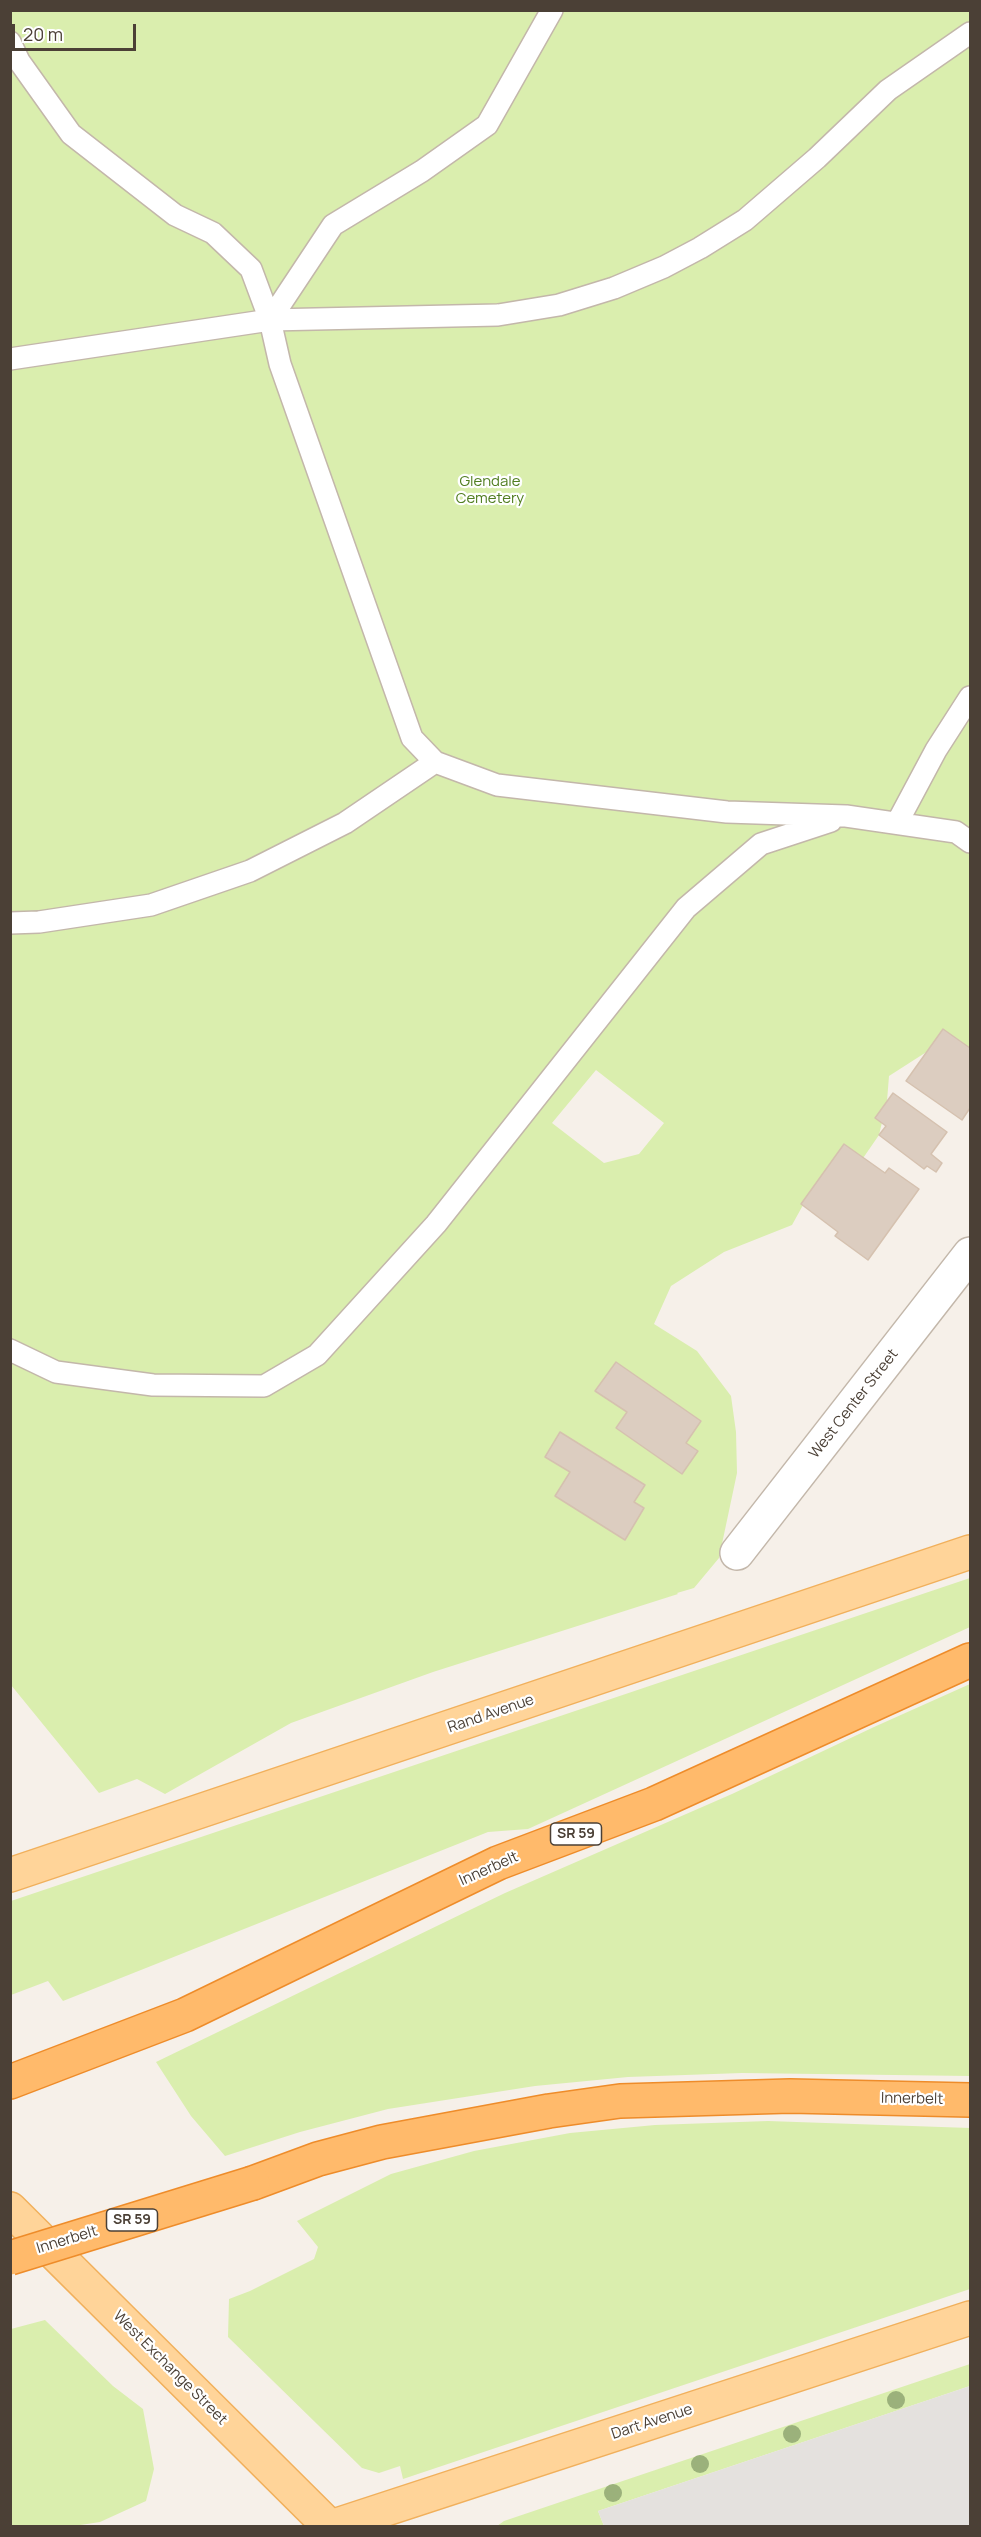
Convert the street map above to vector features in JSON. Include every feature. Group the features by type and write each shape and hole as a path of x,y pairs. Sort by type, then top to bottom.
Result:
{"highway":[{"name":"Innerbelt","path":"10,2082 185,2015 498,1863 654,1804 970,1660"},
{"name":"Innerbelt","path":"10,2258 253,2183 318,2159 382,2142 538,2113 620,2101 790,2096 970,2100"}],"main road":[{"name":"Rand Avenue","path":"10,1875 970,1552"},
{"name":"West Exchange Street","path":"10,2209 332,2526"},
{"name":"Dart Avenue","path":"332,2526 970,2318"}],"street":[{"name":"West Center Street","path":"737,1553 970,1254"}],"lane":[{"path":"270,320 333,225 422,171 487,125 552,10"},
{"path":"10,359 270,320 498,315 559,305 614,288 691,253 745,220 817,158 888,90 970,33"},
{"path":"10,42 19,62 71,134 175,215 213,233 251,269 270,320 279,364 412,738 435,762 497,785 727,812 846,816 956,832 970,842"},
{"path":"897,824 936,750 970,697"},
{"path":"10,923 39,922 151,905 250,871 345,824 435,762"},
{"path":"10,1350 56,1372 153,1384 264,1386 317,1355 436,1224 686,908 761,844 846,816"}],"green space":[{"name":"Glendale Cemetery","path":"10,11 970,11 970,1054 928,1051 889,1076 887,1101 879,1135 859,1164 813,1187 792,1225 724,1252 671,1286 654,1324 697,1351 731,1396 736,1432 737,1473 719,1558 694,1588 433,1672 291,1723 165,1794 137,1779 99,1793 11,1685","holes":["596,1070 664,1123 639,1154 604,1163 552,1123"]},
{"path":"970,1578 970,1627 528,1829 488,1832 63,2001 48,1981 11,1995 11,1901"},
{"path":"970,1684 970,2076 742,2073 628,2077 535,2086 388,2109 300,2132 225,2156 191,2116 156,2062 505,1893 732,1794"},
{"path":"768,2121 970,2128 970,2289 403,2479 400,2466 379,2473 362,2468 228,2337 229,2299 314,2259 318,2247 297,2221 391,2174 474,2151 570,2133 655,2125"},
{"path":"45,2320 113,2386 143,2409 154,2469 146,2501 100,2522 74,2526 11,2526 11,2329"},
{"path":"970,2364 970,2386 598,2511 604,2526 497,2526 504,2521"}],"shaded area":[{"path":"970,2386 970,2526 604,2526 598,2511"}],"building":[{"path":"943,1029 970,1048 970,1108 962,1120 906,1081"},
{"path":"893,1093 947,1132 931,1154 942,1163 936,1172 927,1166 924,1169 879,1135 886,1126 875,1118"},
{"path":"844,1144 885,1173 889,1168 919,1189 868,1260 835,1236 838,1232 801,1204"},
{"path":"616,1362 701,1421 686,1443 698,1451 682,1474 616,1428 627,1412 595,1391"},
{"path":"560,1432 645,1485 634,1502 644,1508 625,1540 555,1496 570,1472 545,1457"}]}
